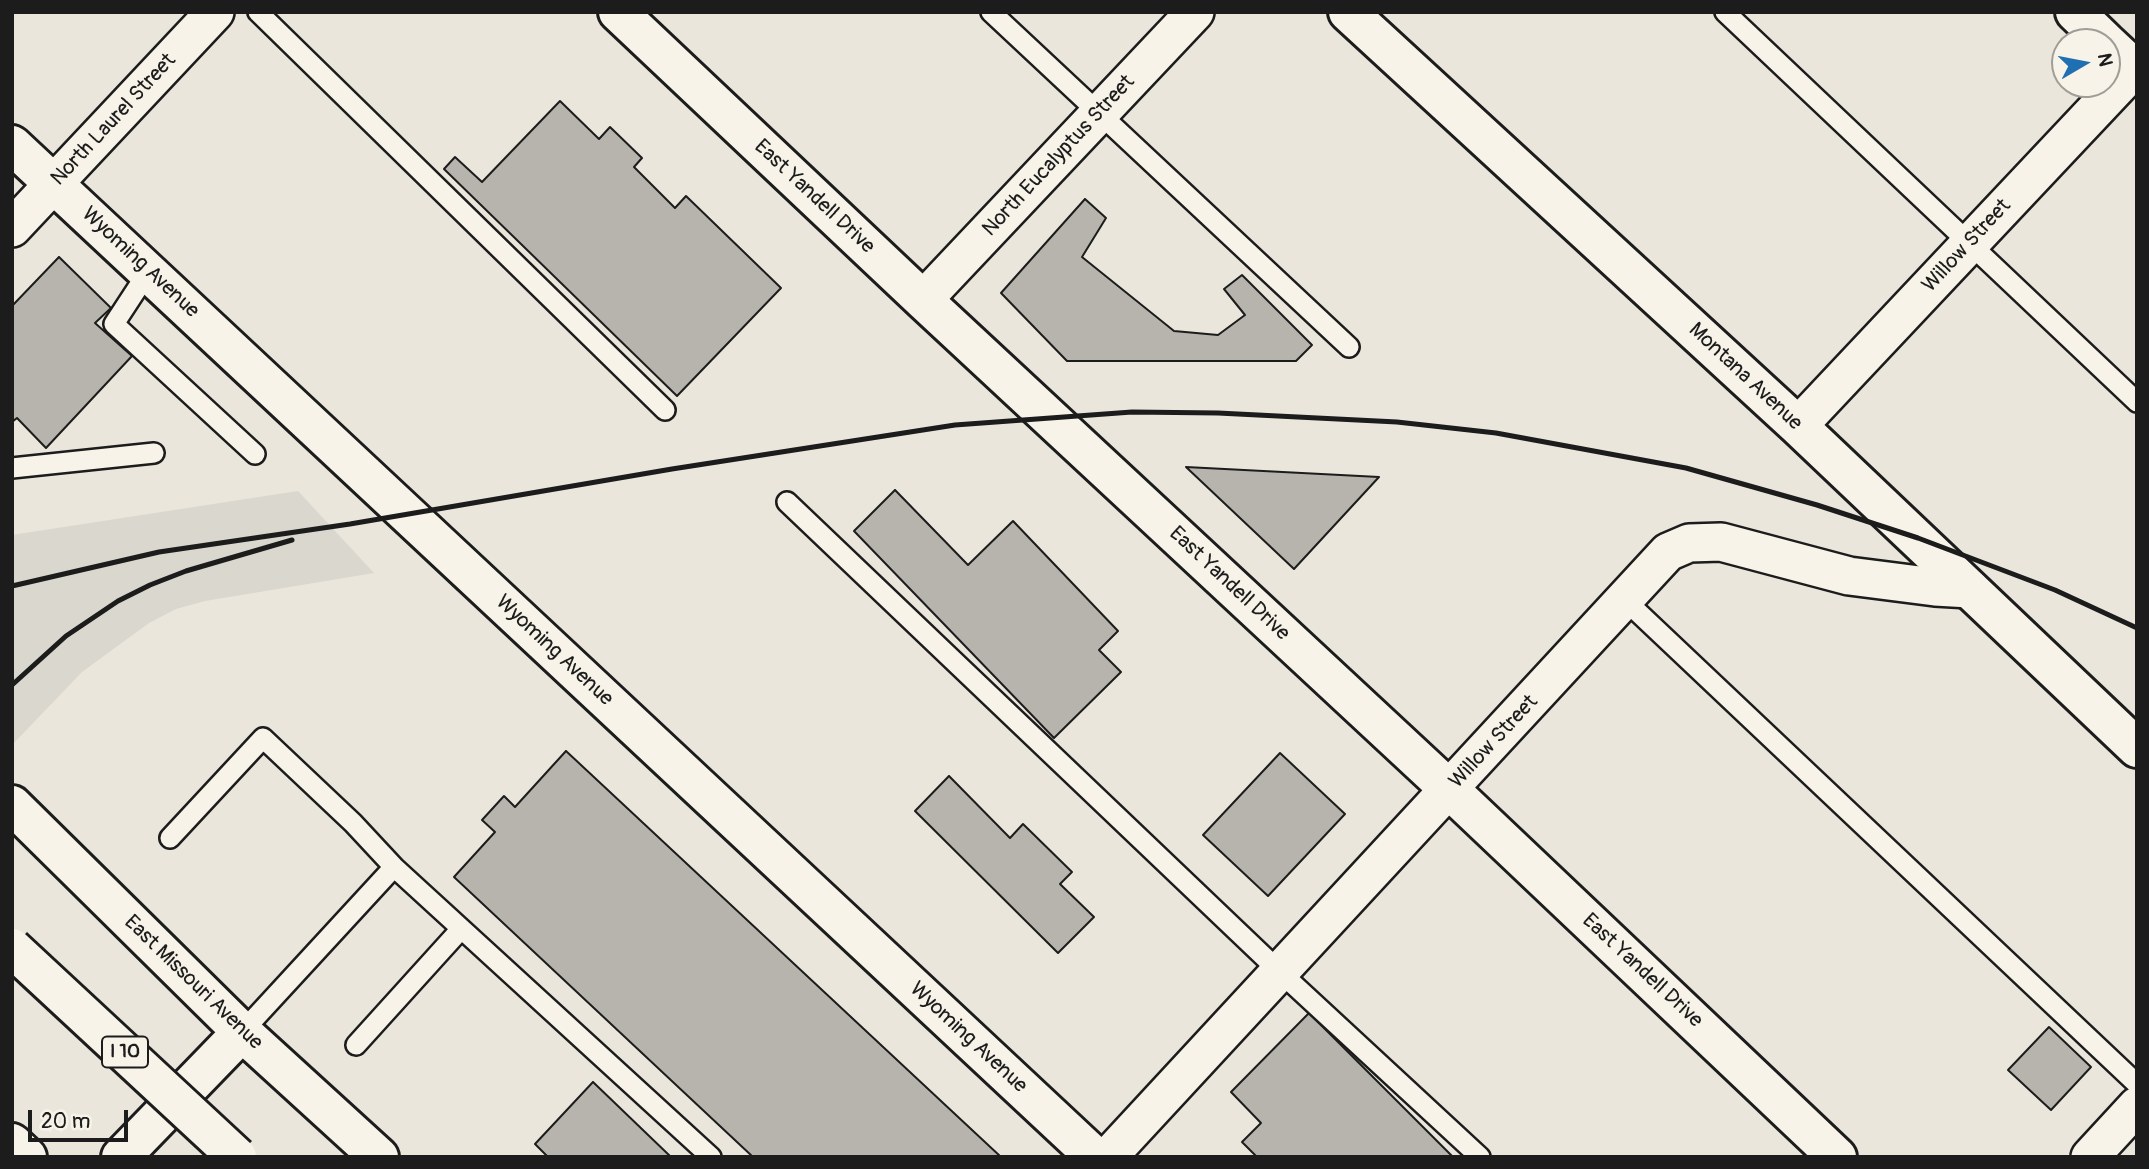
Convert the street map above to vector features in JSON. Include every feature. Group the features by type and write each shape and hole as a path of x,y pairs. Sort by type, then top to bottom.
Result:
{"main road":[{"name":"East Yandell Drive","path":"618,12 1838,1157"},
{"name":"Montana Avenue","path":"1348,12 1797,426 2137,748"},
{"path":"2075,12 2124,58"},
{"name":"Wyoming Avenue","path":"12,145 1095,1157"},
{"name":"East Missouri Avenue","path":"12,805 242,1032 379,1157"},
{"name":"I 10","path":"12,948 237,1157"},
{"path":"121,1157 242,1032"},
{"path":"12,1143 27,1157"}],"street":[{"name":"North Laurel Street","path":"12,228 215,12"},
{"name":"North Eucalyptus Street","path":"923,300 1195,12"},
{"name":"Willow Street","path":"1797,426 1970,243 2124,58"},
{"name":"Willow Street","path":"1108,1157 1668,552 1699,541 1721,542 1849,576 1970,589"},
{"path":"2090,1157 2137,1106"}],"lane":[{"path":"258,12 665,410"},
{"path":"991,12 1349,347"},
{"path":"1725,12 2137,402"},
{"path":"148,272 114,324 255,454"},
{"path":"12,468 154,453"},
{"path":"788,502 1280,972 1480,1157"},
{"path":"1625,600 2137,1084"},
{"path":"170,838 263,738 353,823 394,867 710,1157"},
{"path":"242,1032 394,867"},
{"path":"356,1045 461,929"}],"shaded area":[{"path":"298,491 374,573 205,601 176,609 149,623 82,672 12,745 12,535"}],"building":[{"path":"560,101 599,139 610,127 642,158 634,167 675,208 686,196 781,288 677,396 444,169 455,157 482,182"},
{"path":"1085,199 1106,218 1082,257 1174,331 1218,335 1245,315 1224,289 1242,275 1312,345 1296,361 1067,361 1001,293"},
{"path":"59,257 111,308 95,323 132,356 46,448 17,418 12,422 12,306"},
{"path":"1186,467 1379,477 1294,569"},
{"path":"895,490 968,565 1013,521 1118,631 1099,650 1121,672 1054,738 854,531"},
{"path":"566,751 1001,1157 753,1157 454,877 495,832 482,820 504,796 515,807"},
{"path":"1280,753 1345,814 1268,896 1203,835"},
{"path":"949,776 1010,838 1023,824 1072,872 1060,884 1094,917 1058,953 915,811"},
{"path":"1309,1013 1453,1157 1257,1157 1242,1142 1261,1123 1231,1092"},
{"path":"2049,1027 2091,1067 2051,1110 2008,1070"},
{"path":"593,1082 671,1157 548,1157 535,1144"}],"railway":[{"path":"12,586 159,552 350,524 672,469 955,425 1132,412 1218,413 1397,422 1496,433 1686,468 1817,505 1918,538 2055,590 2137,628"},
{"path":"12,685 66,636 118,601 186,571 292,540"}]}
